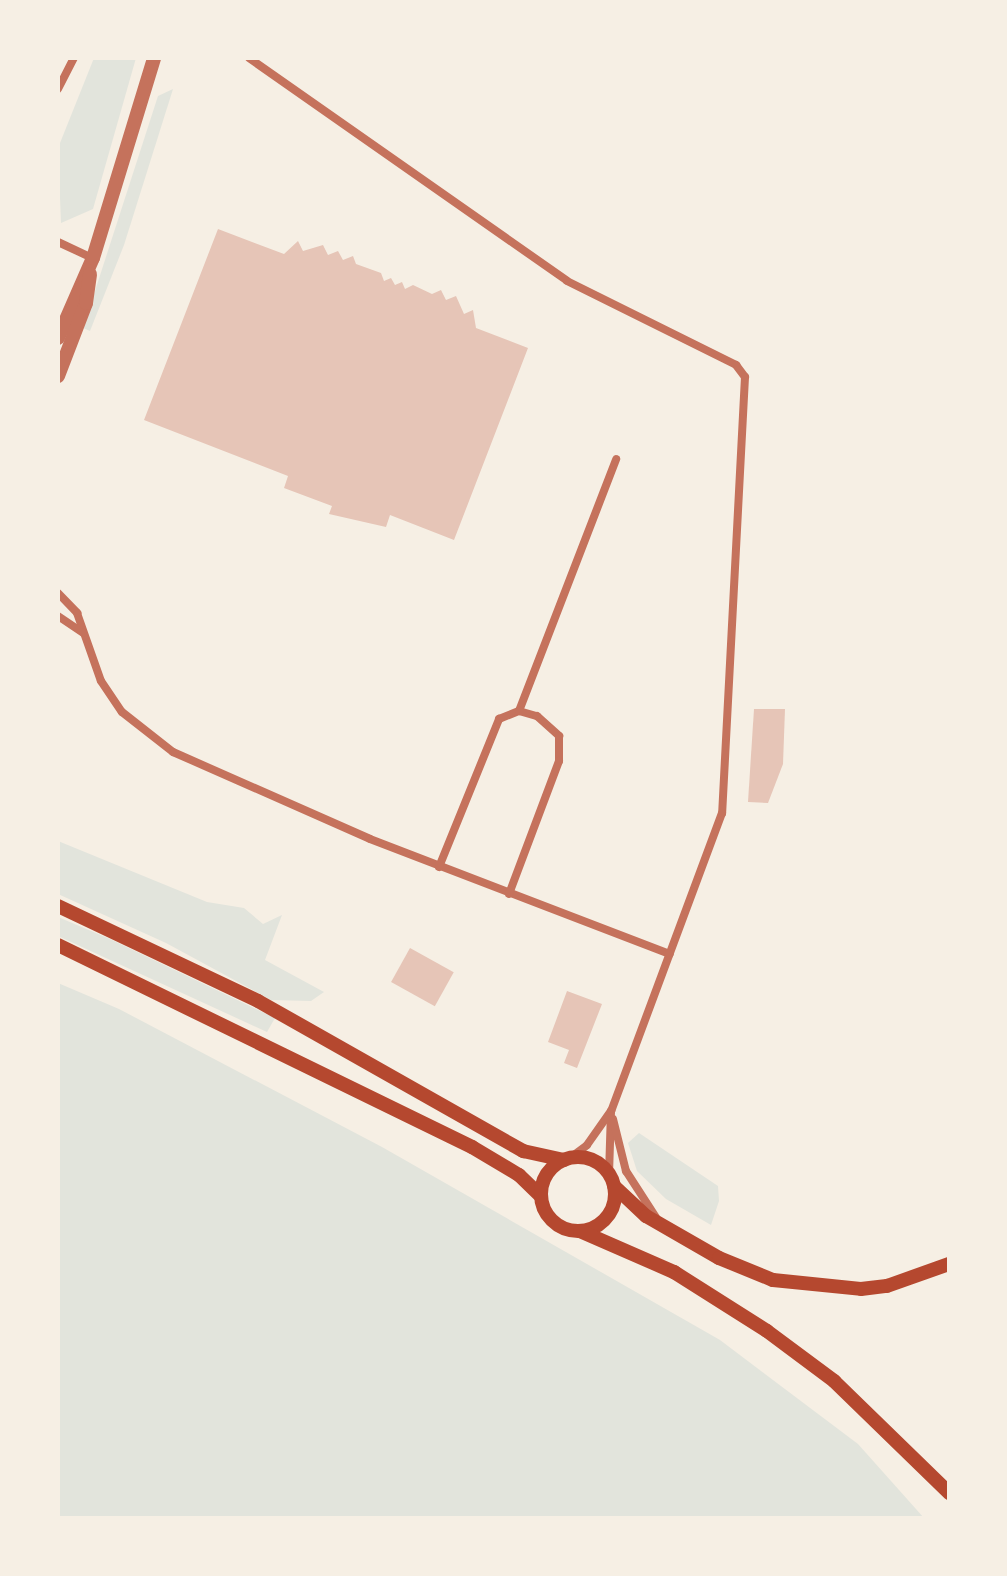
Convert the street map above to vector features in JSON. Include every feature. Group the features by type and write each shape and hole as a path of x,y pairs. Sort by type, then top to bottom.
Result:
{"main road":[{"path":"58,906 258,1001 523,1151 595,1161 634,1208 719,1258 773,1280 827,1289 887,1286 949,1264"},
{"path":"58,945 472,1147 519,1175 541,1196 556,1224 580,1231 674,1272 767,1331 834,1381 949,1493"},
{"path":"541,1196 545,1177 567,1159"},
{"path":"580,1231 607,1216 611,1180"}],"street":[{"path":"58,89 74,58"},
{"path":"58,338 93,258 154,58"},
{"path":"249,58 567,281 743,371 746,400 722,813 611,1111 587,1145 567,1159"},
{"path":"58,242 93,258"},
{"path":"58,376 86,303 93,258"},
{"path":"519,711 616,459"},
{"path":"58,593 77,613 101,681 122,712 173,752 439,867 670,954"},
{"path":"58,616 83,633"},
{"path":"439,867 499,719 519,711 553,725 560,748 509,894"},
{"path":"611,1111 611,1180"},
{"path":"611,1111 626,1171 660,1223"}],"shaded area":[{"path":"94,58 136,58 93,209 61,223 58,148"},
{"path":"173,89 124,245 90,331 83,328 158,96"},
{"path":"58,841 207,902 244,908 263,924 282,915 265,960 324,992 311,1001 271,1000 166,943 58,894"},
{"path":"58,917 275,1018 267,1032 58,936"},
{"path":"58,983 119,1009 382,1147 720,1340 858,1444 924,1518 58,1518"},
{"path":"639,1133 718,1186 719,1201 711,1225 666,1199 637,1171 628,1143"}],"building":[{"path":"218,229 284,254 298,241 303,251 323,245 328,255 338,251 343,260 353,256 356,264 381,273 384,281 391,278 395,285 402,282 405,289 413,285 432,294 441,290 446,300 456,296 464,314 473,310 476,328 528,348 454,540 390,515 386,527 329,514 332,506 284,488 288,476 144,420"},
{"path":"754,709 785,709 783,764 768,803 748,802"},
{"path":"410,948 454,972 435,1006 391,982"},
{"path":"567,991 602,1004 577,1068 564,1063 569,1050 548,1042"}]}
